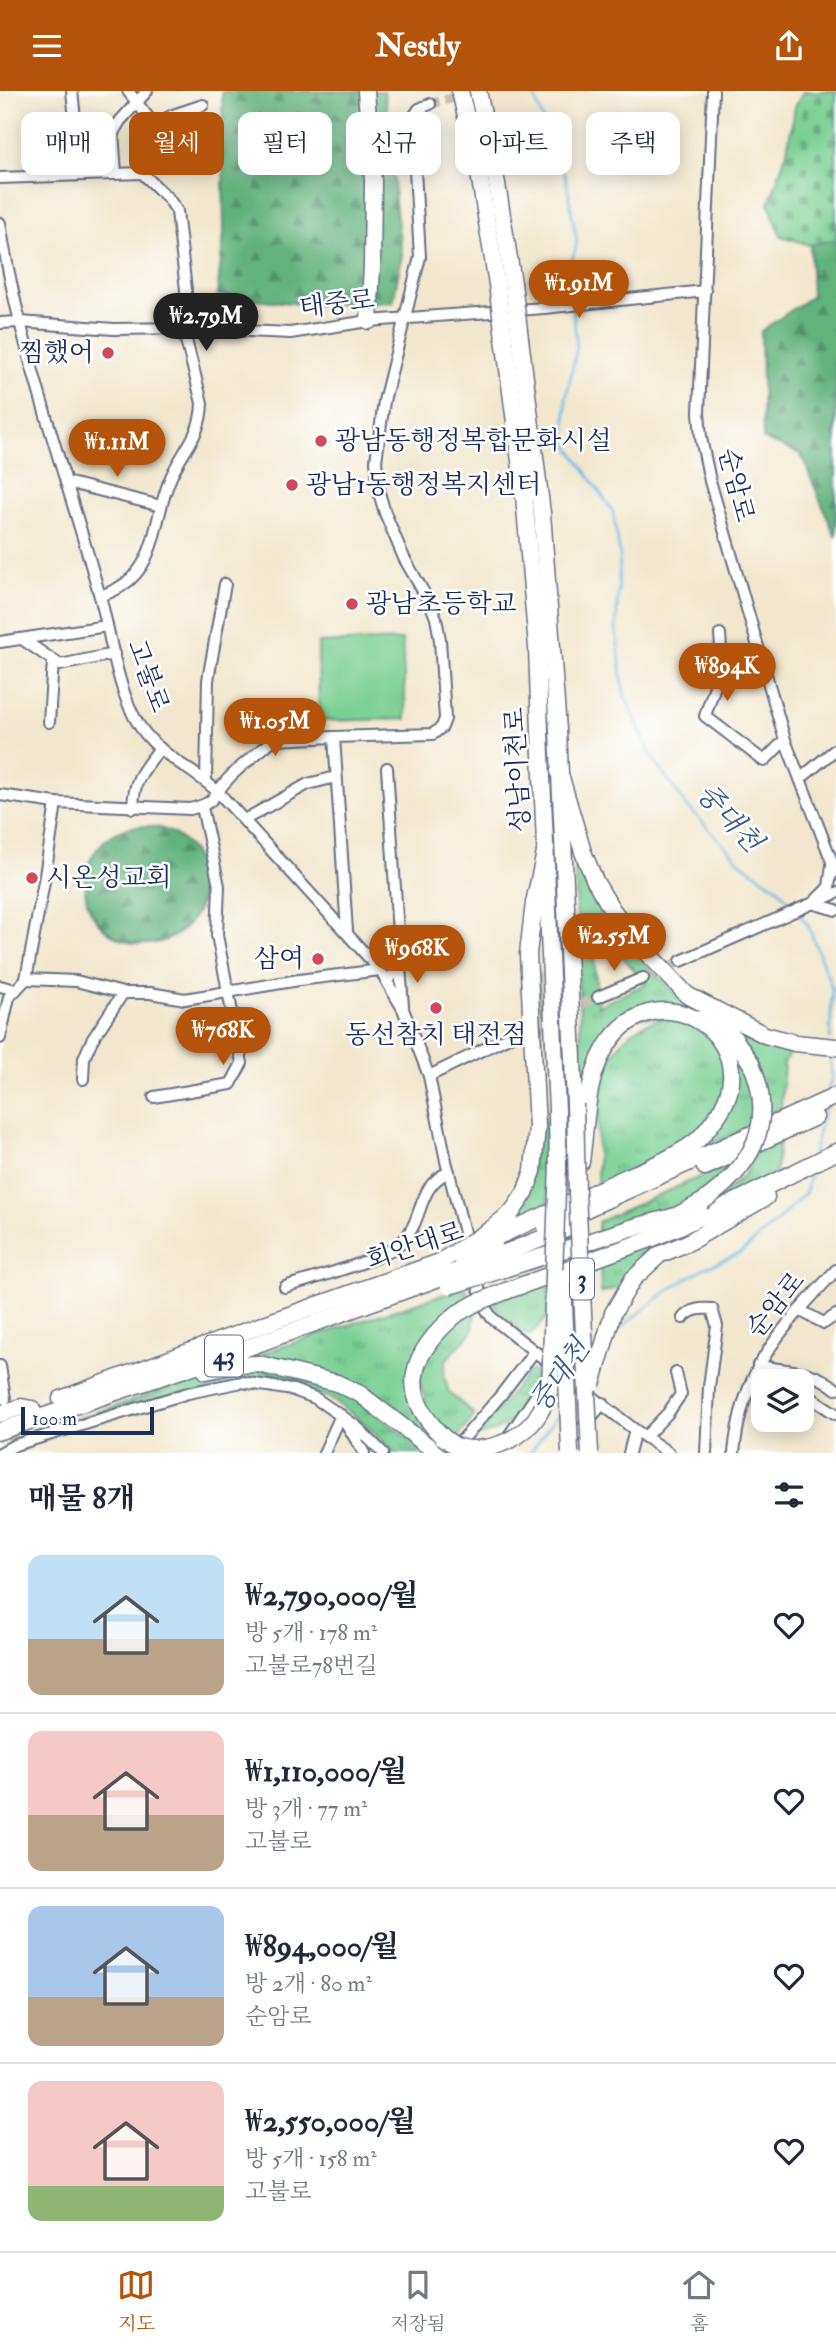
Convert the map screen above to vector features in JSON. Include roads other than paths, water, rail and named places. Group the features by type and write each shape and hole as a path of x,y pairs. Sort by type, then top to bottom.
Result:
{"highway":[{"path":"366,91 373,181 369,321"},
{"name":"성남이천로","path":"460,91 505,284 541,500 582,1104 577,1193 590,1453"},
{"name":"성남이천로","path":"478,91 494,166 537,647 570,1453"},
{"path":"445,1274 494,1248 631,1228 676,1216 702,1202 735,1176 747,1161 761,1123 759,1081 751,1063 729,1031 687,995 636,941 595,881 583,852 559,771"},
{"path":"494,1248 525,1193 533,1171 537,1126 527,954 545,848"},
{"path":"687,995 765,1035 795,1043 836,1047"},
{"path":"445,1274 695,1142 725,1106 730,1085 730,1067 725,1049 714,1032 686,1014 658,1010 647,1013 631,1020 618,1031 596,1067 582,1104"},
{"name":"회안대로","path":"494,1248 612,1210 836,1096"},
{"path":"770,1130 836,1107"},
{"path":"588,1396 613,1313 633,1279 659,1255 688,1242 742,1205 836,1152"},
{"path":"132,1388 222,1368 259,1364 326,1380 360,1394 435,1445 478,1449 510,1441 529,1427 541,1411 550,1389 558,1162"},
{"path":"435,1445 414,1393 415,1370 423,1349 439,1329 458,1313 506,1291 742,1205"},
{"name":"회안대로","path":"0,1420 132,1388 445,1274"},
{"name":"회안대로","path":"9,1443 40,1412 445,1274"},
{"path":"3,1406 40,1412"}],"street":[{"path":"72,91 74,112"},
{"path":"128,91 145,112"},
{"path":"129,173 116,173 113,133 147,91"},
{"name":"순암로","path":"713,91 699,412 701,438 710,481 786,740 834,867"},
{"path":"0,795 56,803 133,808 180,810 202,807 219,793 226,781 270,742 276,740 433,734 442,727 445,719 436,618 398,545 385,513 376,461 380,422 420,257 412,119 419,109 430,104"},
{"path":"182,112 203,105"},
{"path":"0,178 61,175"},
{"path":"100,596 124,586 137,572 150,549 173,473 193,442 202,416 202,404 183,328 186,290 177,211 168,198 144,175"},
{"name":"고불로","path":"0,223 20,322 134,716 140,727 160,748 219,793 384,975 403,1009 429,1076 449,1173 484,1306 492,1318 635,1430 669,1453"},
{"name":"태중로","path":"0,323 20,322 114,330 183,328 290,333 369,321 553,307 705,291"},
{"path":"66,482 161,506"},
{"path":"206,781 208,680 225,584"},
{"path":"0,642 107,626"},
{"path":"720,634 722,665 705,716 764,761 786,740"},
{"path":"22,639 52,661 66,666 114,654"},
{"path":"49,722 52,661"},
{"path":"334,737 346,932"},
{"path":"133,808 134,787 138,778 160,748"},
{"path":"800,779 836,749"},
{"path":"387,768 403,1009"},
{"path":"244,820 308,783 336,777"},
{"path":"0,1038 9,997 26,979 56,803"},
{"path":"154,1097 231,1084 242,1063 217,935 219,887 202,807"},
{"path":"812,904 829,887 834,867"},
{"path":"681,961 836,893"},
{"path":"812,904 825,905 836,910"},
{"path":"26,979 76,981 123,993 150,993 185,999 299,979 384,975 398,970 400,963"},
{"path":"598,997 643,978"},
{"path":"0,986 16,990"},
{"path":"83,1079 84,1058 92,1040 123,993"},
{"path":"429,1076 519,1032"},
{"path":"285,1287 388,1252 401,1244 416,1222 427,1189 436,1177 449,1173"},
{"name":"순암로","path":"734,1453 741,1408 758,1365 778,1334 836,1270"},
{"path":"683,1318 689,1312 702,1308 712,1309 716,1315 706,1453"},
{"path":"799,1310 824,1323 836,1315"},
{"path":"451,1453 534,1352"},
{"path":"758,1365 764,1369"},
{"path":"758,1365 778,1370 803,1370 836,1389"},
{"path":"0,1366 3,1406"},
{"path":"498,1453 559,1369"},
{"path":"645,1437 668,1413 681,1394 676,1373"},
{"path":"0,1453 9,1443 188,1393 242,1383 293,1390 315,1398 356,1426 383,1453"},
{"path":"814,1400 836,1414"},
{"path":"562,1453 603,1403"},
{"path":"324,1453 341,1415"},
{"path":"341,1415 364,1453"},
{"path":"629,1453 635,1430"}],"waterway":[{"name":"중대천","path":"532,91 566,179 577,243 569,272 572,303"},
{"name":"중대천","path":"573,310 577,347 566,398 566,442 613,512 620,556 616,630 624,694 652,757 686,805 740,862 779,889 795,908"},
{"name":"중대천","path":"799,914 808,925 832,988 830,1039"},
{"name":"중대천","path":"828,1091 832,1076 830,1053"},
{"name":"중대천","path":"813,1156 824,1108"},
{"name":"중대천","path":"614,1333 670,1289 704,1268 741,1253 806,1192 810,1173"},
{"name":"중대천","path":"530,1453 561,1410"}],"tunnel":[{"path":"430,104 465,95"},
{"path":"643,978 681,961"},
{"path":"527,1029 598,997"},
{"path":"7,1405 13,1441"}],"place":[{"name":"찜했어","path":"108,353"},
{"name":"광남동행정복합문화시설","path":"321,441"},
{"name":"광남1동행정복지센터","path":"292,485"},
{"name":"광남초등학교","path":"352,604"},
{"name":"시온성교회","path":"32,878"},
{"name":"삼여","path":"318,959"},
{"name":"동선참치 태전점","path":"436,1008"}]}
